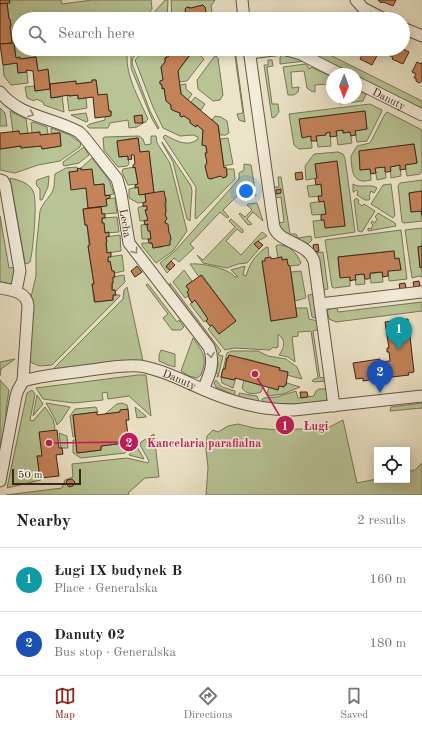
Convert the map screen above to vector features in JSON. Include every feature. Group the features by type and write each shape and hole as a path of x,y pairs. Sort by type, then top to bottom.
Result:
{"street":[{"path":"242,0 243,12"},
{"path":"356,0 363,8 371,12"},
{"path":"410,31 422,36"},
{"path":"250,56 274,227 279,234 301,246 313,258 334,406"},
{"path":"305,56 328,68"},
{"name":"Danuty","path":"362,85 422,115"},
{"name":"Lecha","path":"0,92 11,103 22,110 79,132 114,176 119,185 129,243 209,347 212,354 211,370 203,389"},
{"path":"0,180 4,181 4,202 20,271 18,293"},
{"path":"0,288 18,293 27,299 28,306 23,381 16,396 0,481"},
{"path":"320,304 422,292"},
{"name":"Danuty","path":"23,381 40,377 100,369 140,366 161,372 243,405 264,409 294,410 422,396"}],"green space":[{"path":"9,0 61,0 62,4 92,0 151,0 152,9 150,12 12,12 12,43 7,3 10,2"},
{"path":"165,0 168,0 167,12 154,12"},
{"path":"171,0 215,0 211,6 212,12 206,12 203,5 191,8 187,7 187,12 172,12"},
{"path":"16,56 127,56 130,76 136,94 148,119 146,122 137,127 129,128 128,120 110,123 108,128 89,128 87,126 90,124 105,120 105,117 111,115 111,111 109,111 98,95 96,80 76,84 76,81 50,84 48,70 38,71 36,57 16,58"},
{"path":"131,56 135,56 132,63 150,111 159,128 158,129 152,119 131,68"},
{"path":"139,56 168,56 161,67 163,80 160,81 160,84 162,85 162,88 164,88 166,101 171,105 171,109 180,113 181,117 184,116 190,120 190,123 196,126 197,125 203,130 202,145 206,146 207,163 205,166 208,178 212,179 214,177 221,176 223,178 226,177 227,169 234,169 235,179 196,219 196,187 163,137 165,135 177,141 190,143 198,139 198,137 193,135 180,136 163,128 153,107 135,60"},
{"path":"189,56 201,56 204,59 187,81 179,82 178,71"},
{"path":"216,56 218,58 223,95 220,100 213,101 198,89 197,80"},
{"path":"235,56 245,122 239,120 237,114 243,113"},
{"path":"292,56 305,61 280,64 280,57"},
{"path":"312,56 332,56 356,68 337,68"},
{"path":"268,60 272,60 273,66 267,67 272,104 278,104 279,112 272,118 264,65 268,65"},
{"path":"17,63 18,73 27,72 28,83 11,85 4,76 3,65"},
{"path":"305,64 310,69 311,67 326,74 326,84 315,85 315,92 311,91 307,88 304,71 291,72 292,88 299,87 298,92 294,95 288,95 283,67"},
{"path":"362,71 422,101 422,110 362,81"},
{"path":"186,84 186,89 192,94 188,100 181,94 180,85"},
{"path":"34,86 35,91 50,89 51,98 60,97 62,95 64,112 44,105 43,102 36,99 34,101 27,98 25,87"},
{"path":"362,92 366,94 362,101"},
{"path":"67,95 78,95 78,98 86,98 87,108 69,111"},
{"path":"195,97 205,104 201,110 191,102"},
{"path":"370,104 382,111 367,141 357,142 355,131 367,129 365,111 300,119 302,137 311,136 312,148 299,149 294,145 289,114"},
{"path":"0,108 5,113 7,126 0,126"},
{"path":"10,111 26,119 28,133 20,134 19,131 13,132"},
{"path":"387,112 422,130 422,170 420,174 407,176 405,165 417,163 414,144 359,151 360,170 370,169 371,180 365,181 357,179 354,176 351,156 357,146 370,143"},
{"path":"86,113 88,121 86,122 71,115"},
{"path":"215,116 221,117 227,121 229,133 226,135 220,135 218,125 212,120"},
{"path":"33,122 47,127 48,134 40,135 39,132 32,133 31,123"},
{"path":"51,128 70,135 81,143 80,147 60,161 38,165 15,173 0,170 0,145 1,149 21,146 21,148 41,146 42,149 61,146 60,133 51,133"},
{"path":"343,130 343,133 350,132 352,143 338,145 336,131"},
{"path":"330,132 331,146 318,147 316,136 326,135 326,133"},
{"path":"139,136 143,139 145,145 151,144 151,136 156,136 157,143 170,163 187,231 173,251 156,263 142,246 142,243 152,243 153,248 162,247 171,239 165,221 167,219 165,214 166,198 154,193 149,152 140,152 138,138 117,141 119,157 128,156 129,164 127,166 118,167 104,150 103,138 105,137"},
{"path":"228,138 233,164 224,166 220,139"},
{"path":"162,142 191,186 190,221 187,219 173,162"},
{"path":"84,147 89,155 79,163 63,165 63,162"},
{"path":"338,152 343,154 345,158 355,232 315,238 313,221 324,220 326,228 345,226 337,161 315,164 317,178 306,180 305,166 314,154"},
{"path":"92,158 109,180 114,194 105,196 104,184 94,185 81,170 81,168"},
{"path":"244,164 251,165 256,196 244,189 223,210 229,217 227,218 220,212 190,244 194,248 179,262 174,258 166,266 170,270 167,273 160,263 174,252 239,179 239,173 244,170"},
{"path":"400,165 401,176 391,178 390,167"},
{"path":"77,167 78,171 69,172 71,189 86,188 88,208 83,209 85,225 87,225 88,246 94,284 92,284 94,302 113,300 113,295 120,296 52,365 40,366 32,363 30,360 29,344 30,301 36,276 36,250 40,211 43,204 52,192 55,174 66,168"},
{"path":"135,167 138,184 128,185 122,172 123,169"},
{"path":"385,167 386,178 377,180 375,168"},
{"path":"49,176 48,187 42,200 40,200 40,189 36,182 37,180"},
{"path":"278,177 281,177 290,234 296,234 298,238 311,236 312,240 307,245 280,230 278,223 284,222 281,197 275,198 272,187 279,187"},
{"path":"10,178 26,184 33,191 34,196 35,214 32,248 30,262 27,264 25,263"},
{"path":"422,180 422,191 409,193 411,212 421,211 422,221 404,223 402,222 398,186 400,183"},
{"path":"321,184 322,196 309,197 307,186"},
{"path":"353,184 377,188 374,193 371,191 369,200 365,200 357,195 358,191 356,190 353,192"},
{"path":"391,184 395,215 393,218 371,204 383,185"},
{"path":"138,187 139,194 145,194 146,202 138,203 129,198 129,189"},
{"path":"115,198 117,213 102,214 101,207 106,199"},
{"path":"356,198 359,200 358,203 362,206 364,204 375,211 362,232 358,231 354,200"},
{"path":"324,201 326,214 312,215 310,203"},
{"path":"257,203 263,221 253,212 247,219 252,224 248,225 239,214 240,213 245,217 252,210 247,205"},
{"path":"147,206 147,210 145,210 148,220 140,221 138,208"},
{"path":"378,213 395,223 396,226 368,231 368,228 371,229 373,225 371,223 372,221 375,223 377,219 375,217"},
{"path":"0,216 9,268 16,267 13,284 0,282"},
{"path":"117,217 119,232 105,233 102,218"},
{"path":"231,219 243,230 243,232 242,233 237,229 226,241 241,255 262,232 267,236 255,244 259,249 247,263 238,264 227,268 203,263 197,255 203,260 235,227 229,221"},
{"path":"148,224 148,231 150,231 151,239 142,239 141,225"},
{"path":"422,228 422,246 418,247 420,267 422,267 422,277 419,276 412,278 405,230"},
{"path":"401,230 407,279 389,281 388,271 401,269 399,258 395,259 394,251 338,257 340,277 350,277 350,286 332,287 325,240"},
{"path":"120,235 121,251 107,253 106,237"},
{"path":"277,245 285,246 292,250 301,263 299,265 290,266 288,265 287,259 282,260 282,257 278,258"},
{"path":"268,247 269,258 262,262 271,321 297,316 296,308 307,308 309,319 318,321 320,329 313,331 320,378 325,377 326,381 312,381 318,378 311,331 298,332 298,336 292,337 295,362 288,357 279,355 284,344 281,336 278,334 278,347 273,347 270,350 234,348 225,350 208,329 212,325 219,334 236,321 202,275 199,277 190,264 201,264 221,269 227,271 235,277 238,277 231,270 245,266 243,275 246,276 255,257"},
{"path":"323,252 328,289 322,290 313,253"},
{"path":"122,255 124,271 115,273 112,271 110,262 108,262 108,257"},
{"path":"184,270 192,281 186,286 189,290 187,292 189,295 185,298 173,282"},
{"path":"301,271 306,298 295,301 291,272"},
{"path":"382,272 383,282 371,283 370,274"},
{"path":"364,274 365,284 356,285 355,275"},
{"path":"124,275 125,282 116,291 112,290 113,277"},
{"path":"170,283 221,351 218,354 223,356 218,377 218,374 216,373 218,364 215,350 170,287"},
{"path":"148,284 177,322 179,320 184,327 181,330 172,330 163,318 168,314 146,285"},
{"path":"127,287 143,361 51,371 123,299 124,290"},
{"path":"315,294 318,318 312,317 308,295"},
{"path":"195,300 208,319 204,322 190,304"},
{"path":"422,302 422,311 336,322 329,319 327,310 337,307 338,312"},
{"path":"193,338 202,351 204,360 201,375 197,378 189,376 181,371"},
{"path":"161,350 175,354 175,367 159,361"},
{"path":"232,351 258,351 268,356 286,359 297,367 302,379 287,375 288,372 279,370 280,368 247,359 227,358 225,369 223,369 227,353"},
{"path":"15,359 1,369 0,376 0,362"},
{"path":"146,375 151,416 129,396 108,399 107,392 102,393 103,400 74,403 43,399 36,388"},
{"path":"221,377 234,380 236,378 233,388 222,383"},
{"path":"0,380 9,390 6,410 6,431 0,453"},
{"path":"216,380 222,387 235,391 235,394 234,395 216,387 214,383"},
{"path":"244,380 263,386 261,392 253,394 246,392 242,388"},
{"path":"287,383 300,387 283,394 268,396 268,393 266,393 269,387 278,390 279,386 284,387"},
{"path":"319,389 325,389 328,391 328,399 324,401 297,404 263,403 262,399 277,397 296,391 298,398 314,396 316,391"},
{"path":"32,390 35,394 30,420 33,421 45,407 53,419 55,428 42,456 37,456 41,480 7,488 27,393"},
{"path":"239,393 257,396 259,402 239,397"},
{"path":"37,395 43,404 33,416"},
{"path":"46,403 70,407 57,425 55,419"},
{"path":"122,403 127,405 128,409 120,412 105,414 117,404"},
{"path":"422,403 422,408 390,411 391,407"},
{"path":"96,407 98,412 73,415 75,437 73,437 70,416 75,409"},
{"path":"135,407 146,416 146,417 137,418"},
{"path":"343,420 357,483 374,480 374,483 410,483 410,471 415,470 422,463 422,495 206,495 208,468 206,449 207,436 213,430 218,432 228,426 238,424 254,428 278,430 301,429 320,432"},
{"path":"59,433 67,436 68,448 61,448"},
{"path":"154,434 159,477 145,478 128,493 129,495 6,495 62,488 65,480 73,477 72,464 127,458 148,463 149,461 140,445 141,442"},
{"path":"73,440 76,440 77,453 101,450 101,446 132,442 131,446 125,453 81,458 73,453"},
{"path":"136,445 144,459 129,455"}],"building":[{"path":"0,0 9,0 10,3 0,4"},
{"path":"378,0 396,0 393,6 382,2 381,3"},
{"path":"7,3 12,43 0,44 0,4"},
{"path":"203,5 206,12 186,12 185,9 187,7 191,8"},
{"path":"12,43 12,56 16,56 16,58 36,57 38,71 48,69 50,89 35,91 33,71 26,70 27,72 18,73 17,63 3,65 0,44"},
{"path":"189,56 178,71 181,94 218,125 224,168 226,167 226,177 223,178 221,176 210,179 208,178 205,166 207,163 205,153 207,153 206,146 202,145 203,130 197,125 196,127 190,123 190,120 184,116 181,117 180,113 172,110 171,105 166,101 164,88 162,89 160,81 163,80 161,67 165,62 165,58"},
{"path":"362,56 377,56 372,65 360,59"},
{"path":"390,56 407,56 403,64 392,59 393,57"},
{"path":"417,62 421,64 422,62 422,81 419,83 416,81 416,78 414,78 416,74 412,72"},
{"path":"92,80 96,80 98,95 107,94 111,116 95,118 93,97 78,99 78,95 69,95 51,98 50,84 76,81 76,84 92,82"},
{"path":"365,111 367,129 355,131 356,135 351,136 350,132 343,133 343,130 336,131 337,136 330,137 330,132 326,133 326,135 316,136 317,141 311,141 311,136 302,138 299,119"},
{"path":"142,115 143,123 135,123 134,116"},
{"path":"19,131 20,134 40,132 40,135 60,133 61,146 42,149 41,146 21,148 21,146 0,149 0,133"},
{"path":"138,138 140,152 149,151 154,193 139,195 138,187 135,188 135,185 138,184 135,167 133,168 133,165 135,164 134,155 131,155 132,159 128,160 128,156 119,157 117,141"},
{"path":"414,144 417,163 405,165 406,169 400,170 400,165 390,167 391,171 388,172 385,172 385,167 375,168 376,173 371,174 370,169 360,170 359,151"},
{"path":"337,161 345,226 325,228 324,220 321,220 321,215 326,214 324,201 319,202 318,196 322,196 321,184 316,185 315,179 317,178 315,164"},
{"path":"81,168 81,170 92,169 94,185 104,184 105,196 110,195 110,198 106,199 107,206 88,208 86,188 71,190 69,172 78,171 77,169"},
{"path":"302,172 303,179 296,180 295,173"},
{"path":"281,189 281,193 276,194 276,190"},
{"path":"164,191 166,202 165,214 167,219 165,223 168,224 171,239 170,245 153,248 152,243 149,243 148,239 151,239 150,231 148,231 147,226 148,224 145,225 144,221 148,220 145,210 147,210 147,206 143,206 143,203 146,202 145,194"},
{"path":"422,191 422,215 421,211 411,212 409,193"},
{"path":"101,207 102,214 105,214 105,218 102,218 102,223 104,223 105,233 109,232 109,236 106,237 106,242 107,253 111,252 111,257 108,257 108,262 110,261 112,271 114,271 115,277 113,277 112,290 115,290 116,295 113,295 113,300 95,302 92,284 94,284 88,246 90,245 83,209"},
{"path":"258,241 263,245 259,249 254,244"},
{"path":"318,244 319,251 314,252 313,245"},
{"path":"422,246 422,267 420,268 418,247"},
{"path":"394,251 395,259 399,258 401,270 388,271 388,276 383,277 382,272 370,273 370,278 368,279 365,279 364,274 355,275 356,280 350,281 350,277 340,278 338,257"},
{"path":"271,257 271,259 282,257 282,260 287,259 288,265 290,266 297,317 271,321 262,261 265,261 265,258"},
{"path":"171,261 175,265 170,270 166,267"},
{"path":"137,266 142,272 135,277 131,271"},
{"path":"201,275 236,321 219,334 212,325 210,326 206,321 208,319 195,300 192,303 188,296 189,295 187,292 189,290 186,286"},
{"path":"419,281 420,286 414,287 413,282"},
{"path":"405,283 406,288 400,289 399,284"},
{"path":"408,319 414,372 408,373 409,375 392,377 392,375 382,376 383,378 363,381 363,378 356,379 353,363 380,359 380,362 390,361 389,352 387,352 387,348 389,348 385,322"},
{"path":"229,355 280,368 279,370 288,372 286,385 284,387 279,386 278,390 235,378 234,380 221,377"},
{"path":"300,392 307,392 308,397 301,398"},
{"path":"128,409 129,420 126,420 128,435 131,435 132,442 101,446 101,450 77,453 73,415 97,412 97,415 120,412 120,410"},
{"path":"57,430 59,448 62,448 63,454 56,455 59,476 40,478 37,456 42,456 39,432"},
{"path":"72,479 75,482 73,486 69,487 66,484 67,480"}],"place":[{"name":"Ługi IX budynek B","path":"399,350"},
{"name":"Ługi","path":"255,374"},
{"name":"Danuty 02","path":"380,393"},
{"name":"Kancelaria parafialna","path":"49,443"}]}
